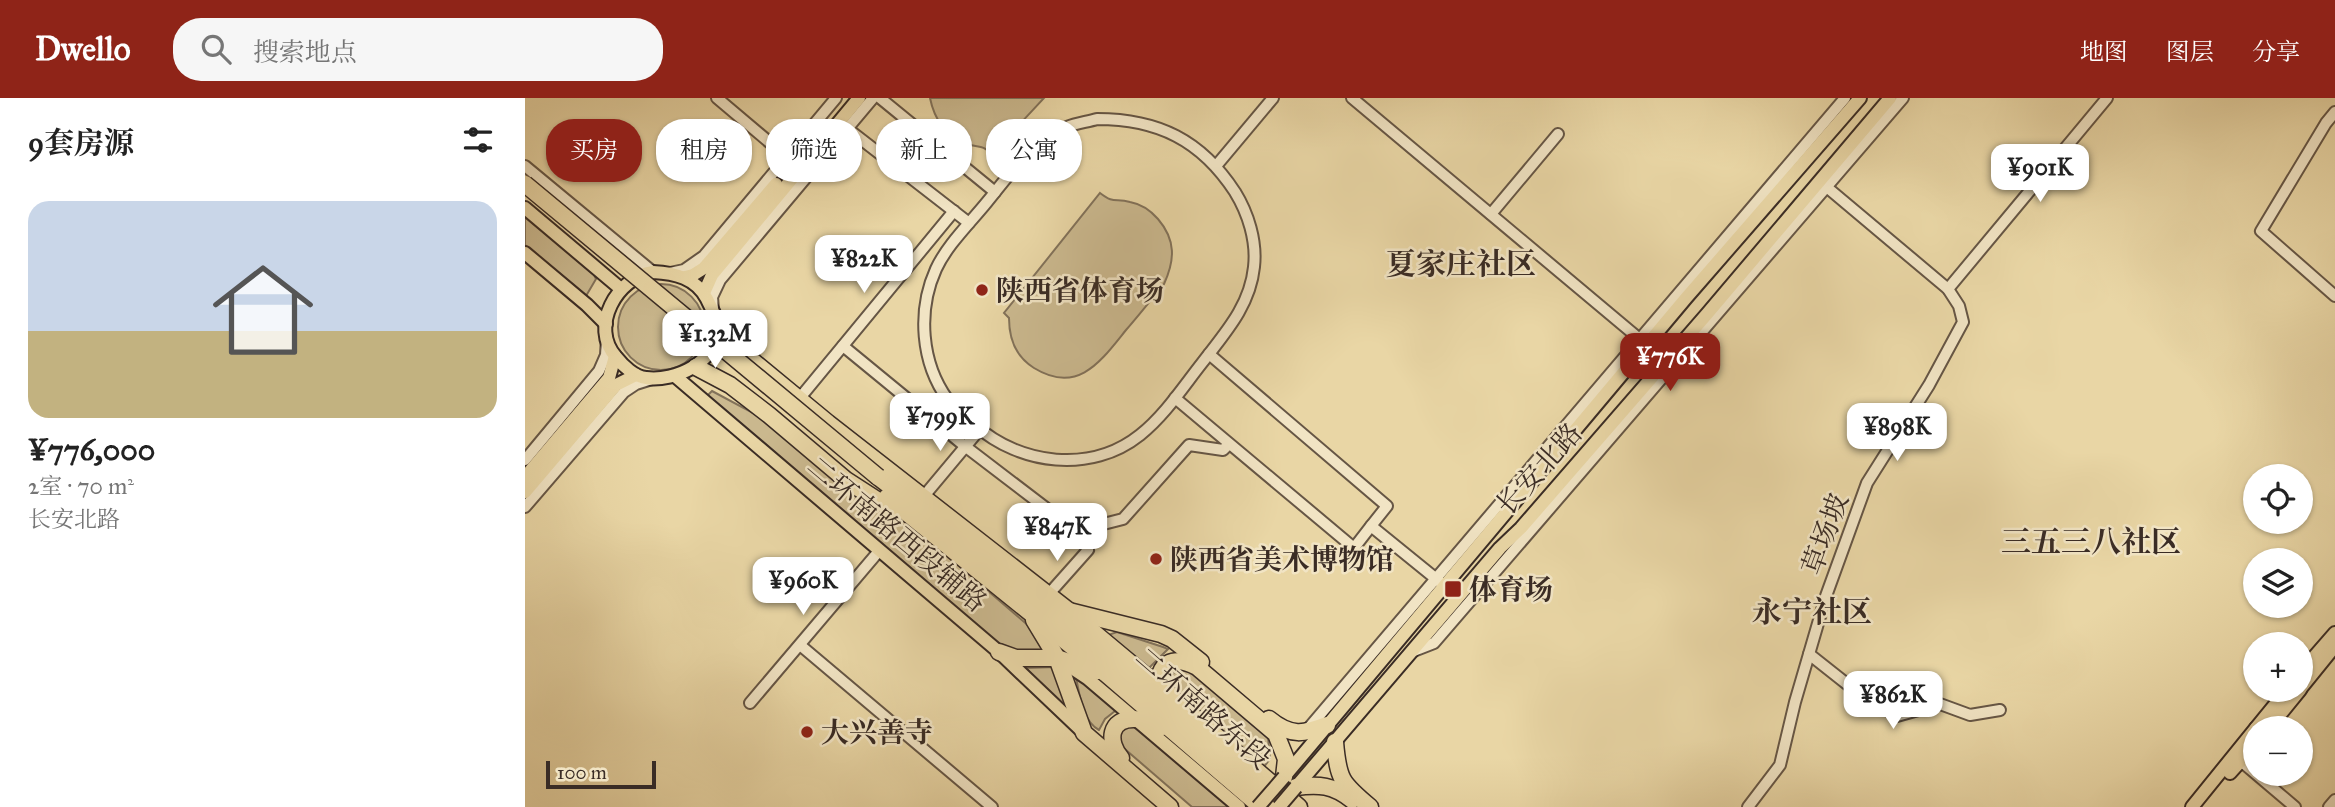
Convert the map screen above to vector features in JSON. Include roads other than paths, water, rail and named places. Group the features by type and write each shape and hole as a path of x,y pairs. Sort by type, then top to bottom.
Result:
{"highway":[{"path":"525,184 875,481 942,542"},
{"path":"525,197 875,481 977,552"},
{"path":"718,329 977,552"},
{"path":"695,367 730,385 846,480 942,542"},
{"path":"828,424 1069,611 1299,807"},
{"name":"二环南路东段","path":"942,542 1105,674 1259,807"},
{"name":"二环南路东段","path":"977,552 1279,807"},
{"path":"1027,609 1057,658 1084,733 1170,807"},
{"path":"1069,611 1094,649"},
{"path":"1069,611 1172,639 1274,723 1285,729 1305,733 1327,724"},
{"path":"999,652 1016,658 1057,658 1105,674"},
{"path":"1172,698 1159,680 1160,672 1167,664 1176,660 1186,661 1197,667 1276,734 1286,759 1290,782 1329,786 1343,792 1360,807"},
{"path":"1177,735 1148,720 1126,719 1110,737 1113,749 1122,759 1179,807"},
{"path":"1335,742 1340,777 1347,787 1370,807"}],"main road":[{"path":"828,119 848,98"},
{"path":"847,119 859,98"},
{"name":"长安北路","path":"1279,807 1290,782 1327,724 1441,582 1643,342 1860,98"},
{"name":"长安北路","path":"1259,807 1335,742 1500,548 1521,528 1823,184 1890,98"},
{"path":"525,178 647,273"},
{"path":"606,330 611,304 631,279 647,273 693,275 704,268 772,182"},
{"path":"704,293 712,275 793,182"},
{"path":"525,208 621,289"},
{"path":"525,253 587,305 606,330 615,356 636,375 645,378 675,376 695,367 712,347 718,329 714,312 704,293 685,276"},
{"path":"525,477 609,378 615,356"},
{"path":"525,492 616,385 636,375"},
{"name":"二环南路西段辅路","path":"675,376 999,652 1084,733"},
{"path":"2313,658 2335,633"},
{"path":"2313,674 2335,646"},
{"path":"1057,658 1087,678 1240,807"},
{"path":"2266,716 2277,702"},
{"path":"2279,716 2290,702"},
{"path":"2200,807 2243,749"},
{"path":"2192,807 2243,754"}],"street":[{"path":"717,98 766,140"},
{"path":"820,119 836,98"},
{"path":"850,119 873,98"},
{"path":"880,98 995,192"},
{"path":"1216,166 1273,98"},
{"path":"1352,98 1643,342 1845,98"},
{"path":"1823,184 1903,98"},
{"path":"1948,289 2107,98"},
{"path":"2335,112 2261,232 2335,296"},
{"path":"1097,119 1122,119 1177,135 1196,147 1216,166 1245,207 1253,237 1254,267 1247,294 1236,321 1175,398 1139,436 1116,449 1078,460 1031,457 1003,445 980,429 949,400 930,367 925,342 923,317 936,269 969,223 1033,148 1048,136 1068,126 1097,119"},
{"path":"1491,214 1558,134"},
{"path":"862,140 969,223"},
{"path":"525,166 647,273"},
{"path":"670,273 684,270 698,262 770,182"},
{"path":"714,312 712,297 720,281 798,182"},
{"name":"草场坡","path":"1748,807 1780,765 1830,584 1867,484 1929,385 1963,322 1959,306 1948,289 1823,184"},
{"path":"799,399 954,211"},
{"path":"525,460 599,371 606,355 606,330"},
{"path":"843,346 966,447 1076,531 1088,550 1048,595"},
{"path":"1175,398 1354,548 1387,506 1209,354"},
{"path":"525,507 624,392 636,384 656,378"},
{"path":"924,496 980,429"},
{"path":"1076,531 1123,519 1189,445 1223,450 1229,444"},
{"path":"1305,733 1441,582 1371,526"},
{"path":"750,703 880,551"},
{"path":"800,645 992,807"},
{"path":"1809,654 1857,692 1896,716 1941,704 1970,715 2000,710"},
{"path":"2237,758 2295,807"},
{"path":"2329,807 2335,800"}],"place":[{"name":"陕西省体育场","path":"982,290"},
{"name":"陕西省美术博物馆","path":"1156,559"},
{"name":"体育场","path":"1453,589"},
{"name":"大兴善寺","path":"807,732"}],"district":[{"name":"夏家庄社区","path":"1461,264"},
{"name":"三五三八社区","path":"2091,542"},
{"name":"永宁社区","path":"1812,612"}]}
